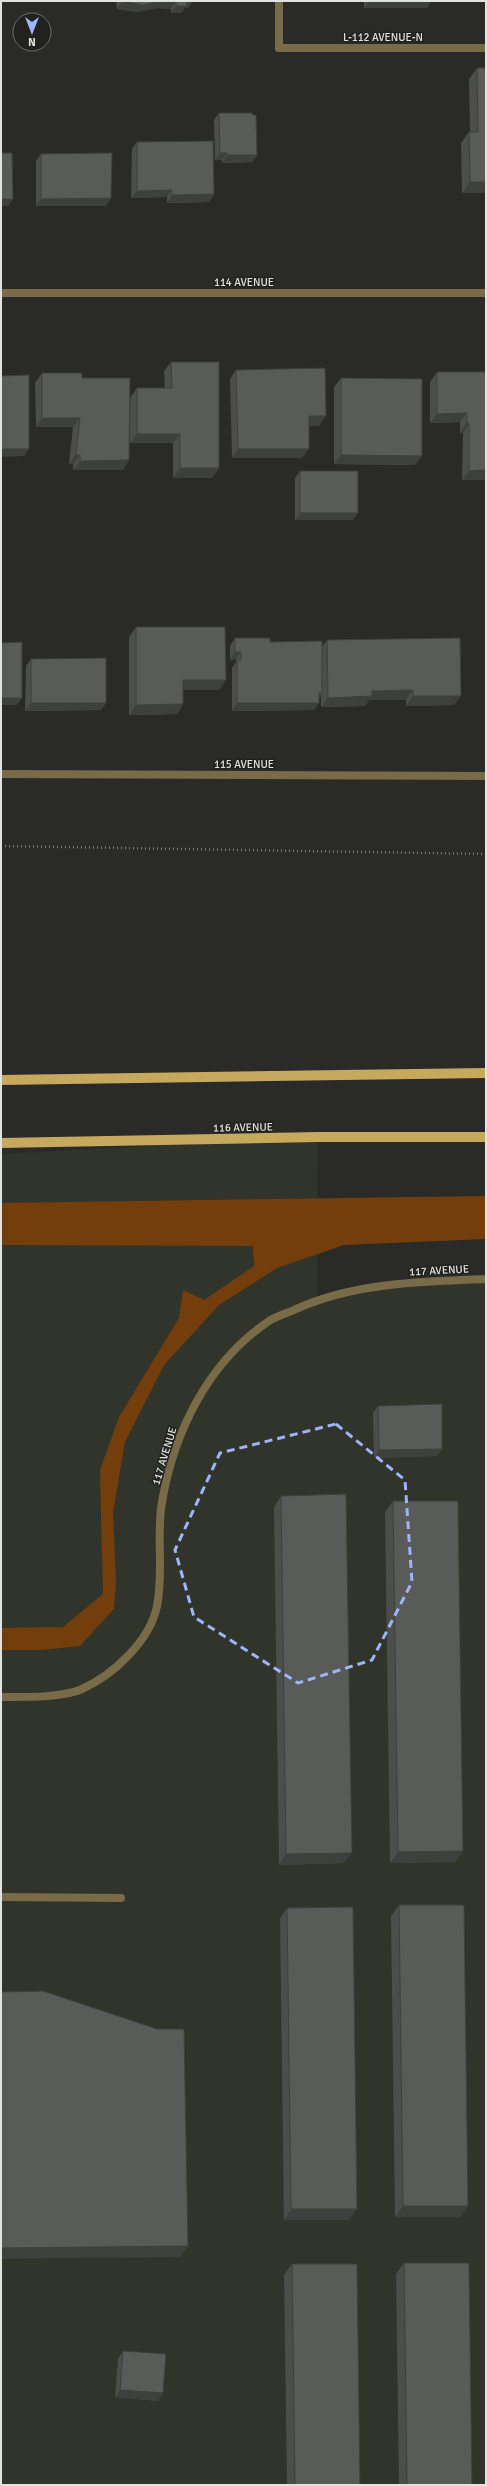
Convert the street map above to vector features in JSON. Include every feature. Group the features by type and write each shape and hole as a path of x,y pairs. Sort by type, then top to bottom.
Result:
{"main road":[{"path":"1,1080 486,1073"},
{"name":"116 AVENUE","path":"1,1143 310,1137 486,1137"}],"street":[{"name":"L-112 AVENUE-N","path":"279,1 279,48 486,48"},
{"name":"114 AVENUE","path":"1,293 486,293"},
{"name":"115 AVENUE","path":"1,774 486,776"},
{"name":"117 AVENUE","path":"1,1697 36,1697 81,1690 118,1668 142,1639 157,1608 162,1503 177,1444 192,1407 210,1381 239,1346 270,1321 317,1300 354,1290 403,1283 486,1279"},
{"path":"1,1897 121,1898"}],"path":[{"path":"1,846 486,854"}],"highlighted area":[{"path":"336,1424 405,1480 412,1582 372,1660 298,1683 194,1617 175,1550 220,1453"}],"shaded area":[{"path":"318,1137 317,1300 354,1290 486,1279 486,2485 1,2485 1,1154"},
{"path":"486,1196 486,1239 344,1245 277,1268 219,1305 164,1365 125,1442 113,1513 116,1581 114,1609 80,1646 42,1650 1,1650 1,1628 63,1627 103,1594 100,1470 119,1417 179,1318 183,1290 204,1300 254,1266 253,1246 1,1245 1,1203"}],"building":[{"path":"122,1 161,1 143,5"},
{"path":"176,1 187,1 187,6 176,6"},
{"path":"477,68 486,68 486,182 470,182 469,132 478,132"},
{"path":"219,113 252,113 253,115 256,115 257,155 227,155 227,153 220,153"},
{"path":"213,141 214,194 172,195 172,190 137,191 137,142"},
{"path":"1,153 12,153 13,199 1,199"},
{"path":"112,153 111,198 41,199 41,154"},
{"path":"171,362 219,362 219,468 180,468 180,434 137,434 137,388 172,388"},
{"path":"325,368 326,416 309,416 309,449 238,449 236,370"},
{"path":"437,372 486,372 486,470 469,471 469,423 467,423 467,413 437,414"},
{"path":"42,373 82,373 82,378 130,378 129,460 80,461 80,455 76,455 80,418 42,418"},
{"path":"29,375 29,449 1,449 1,376"},
{"path":"341,378 422,379 422,456 341,455"},
{"path":"300,471 358,471 358,513 300,513"},
{"path":"136,627 225,627 226,680 183,680 183,704 136,705"},
{"path":"235,638 270,638 270,642 322,641 322,693 319,693 319,703 237,703 237,660 241,660 241,652 235,652"},
{"path":"460,638 461,696 413,696 413,690 372,691 372,696 328,698 327,640"},
{"path":"22,642 22,698 1,698 1,643"},
{"path":"106,658 106,703 31,703 31,659"},
{"path":"442,1404 442,1449 379,1450 378,1406"},
{"path":"346,1494 352,1853 286,1854 281,1496"},
{"path":"393,1501 458,1501 463,1851 398,1852"},
{"path":"399,1905 464,1905 468,2206 403,2206"},
{"path":"353,1907 357,2209 291,2209 287,1908"},
{"path":"43,1991 157,2029 184,2029 188,2246 1,2248 1,1992"},
{"path":"404,2263 469,2263 472,2485 407,2485"},
{"path":"292,2264 357,2264 360,2485 295,2485"},
{"path":"123,2351 166,2354 163,2393 120,2390"}]}
